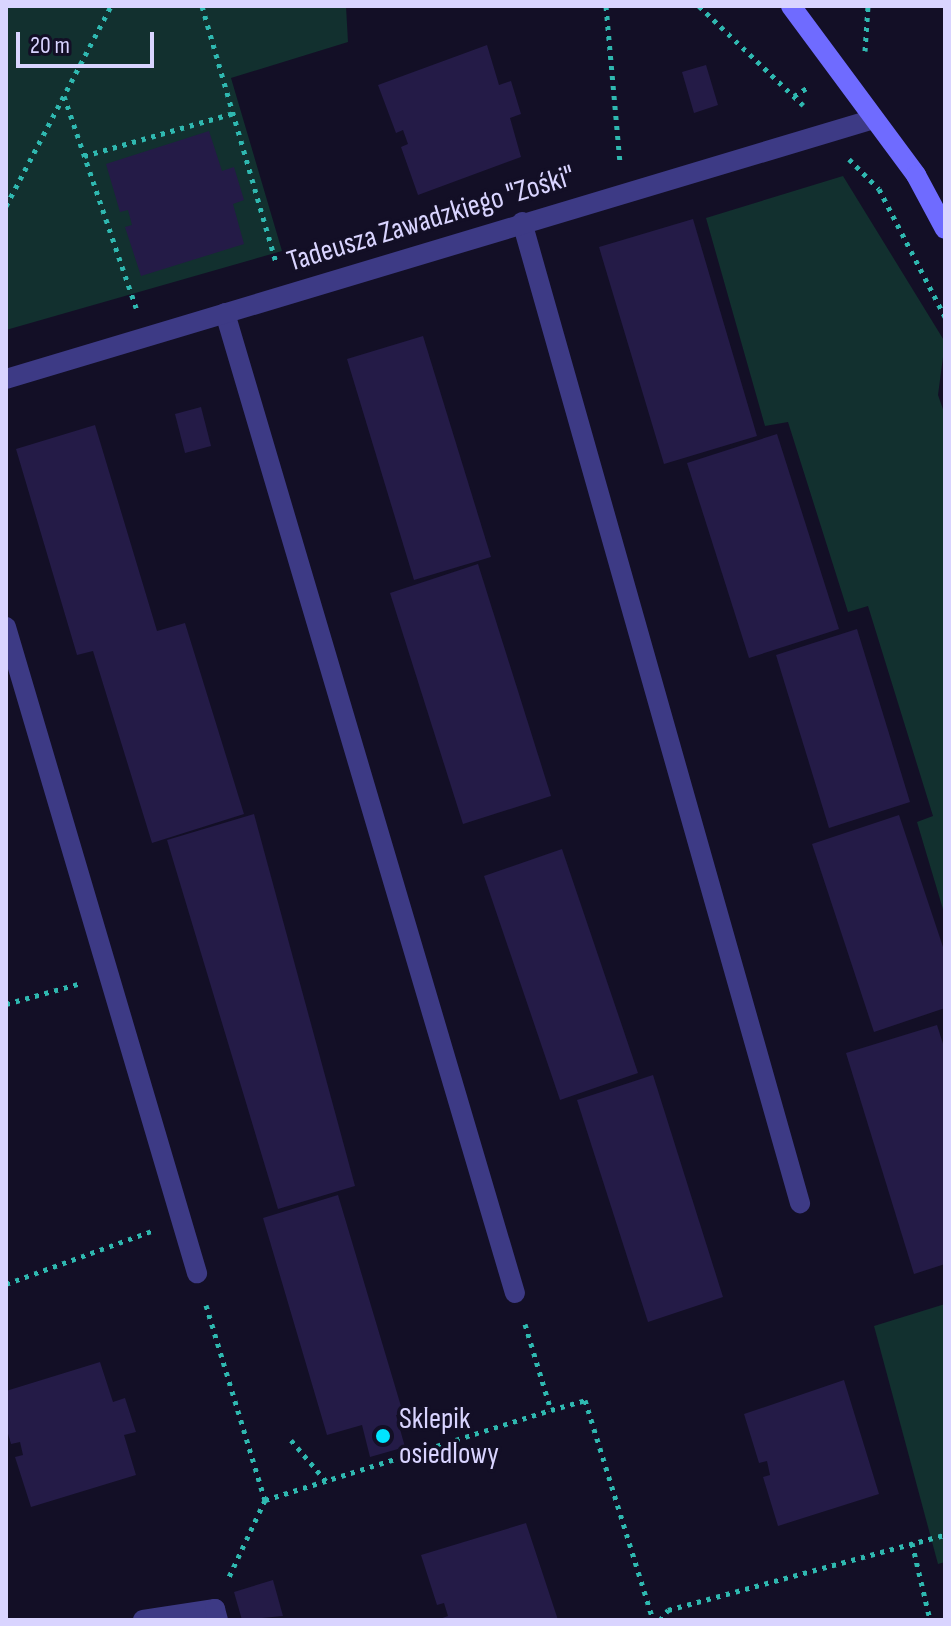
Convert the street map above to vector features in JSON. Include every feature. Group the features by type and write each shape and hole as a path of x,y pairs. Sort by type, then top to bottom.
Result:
{"street":[{"path":"791,6 874,119 945,229"},
{"name":"Tadeusza Zawadzkiego \"Zośki\"","path":"6,379 874,119"},
{"path":"522,222 800,1203"},
{"path":"225,313 515,1293"},
{"path":"6,627 106,976 197,1273"},
{"path":"143,1620 216,1614"}],"path":[{"path":"6,206 111,6"},
{"path":"202,6 279,273"},
{"path":"606,6 620,168"},
{"path":"699,6 806,108"},
{"path":"862,53 868,49 868,6"},
{"path":"794,96 811,85"},
{"path":"64,96 139,316"},
{"path":"84,156 234,113"},
{"path":"845,156 879,189 945,317"},
{"path":"6,1004 106,976"},
{"path":"6,1284 180,1221"},
{"path":"197,1273 265,1500 216,1614"},
{"path":"515,1293 551,1410"},
{"path":"265,1500 585,1400 653,1620"},
{"path":"291,1440 326,1481"},
{"path":"660,1620 668,1610 945,1535"},
{"path":"912,1543 930,1620"}],"green space":[{"path":"6,6 346,6 348,42 231,78 282,251 6,330"},
{"path":"843,176 945,342 938,395 945,415 945,916 917,822 933,816 868,606 848,612 788,422 765,426 706,218"},
{"path":"945,1304 945,1562 938,1564 874,1326"}],"building":[{"path":"487,45 499,85 511,81 521,114 510,118 521,157 418,195 401,147 408,144 403,130 396,133 378,85"},
{"path":"706,65 718,105 694,113 682,72"},
{"path":"209,131 222,171 234,167 244,200 233,204 244,244 141,276 125,227 132,225 128,210 120,212 106,164"},
{"path":"693,219 757,436 664,464 599,247"},
{"path":"423,336 491,557 414,580 347,359"},
{"path":"201,407 211,446 185,453 175,414"},
{"path":"95,425 157,631 185,623 244,814 152,843 93,651 77,655 16,449"},
{"path":"777,434 839,629 749,658 687,463"},
{"path":"478,564 551,796 463,824 390,593"},
{"path":"857,629 910,802 829,828 776,655"},
{"path":"254,814 355,1186 278,1209 167,840"},
{"path":"899,815 945,953 945,1008 874,1032 812,844"},
{"path":"562,849 638,1073 560,1100 484,876"},
{"path":"937,1025 945,1050 945,1264 914,1274 846,1053"},
{"path":"653,1075 723,1297 648,1322 577,1100"},
{"path":"338,1195 403,1413 396,1415 405,1447 370,1457 362,1425 327,1435 263,1218"},
{"path":"100,1362 113,1402 125,1398 136,1432 124,1435 136,1475 31,1507 15,1457 23,1455 20,1442 11,1444 6,1427 6,1391"},
{"path":"844,1380 879,1494 778,1526 763,1477 770,1475 767,1461 759,1463 744,1414"},
{"path":"526,1523 558,1620 437,1620 448,1616 444,1603 437,1605 421,1555"},
{"path":"273,1580 283,1616 242,1620 234,1592"}],"place":[{"name":"Sklepik osiedlowy","path":"383,1436"}]}
